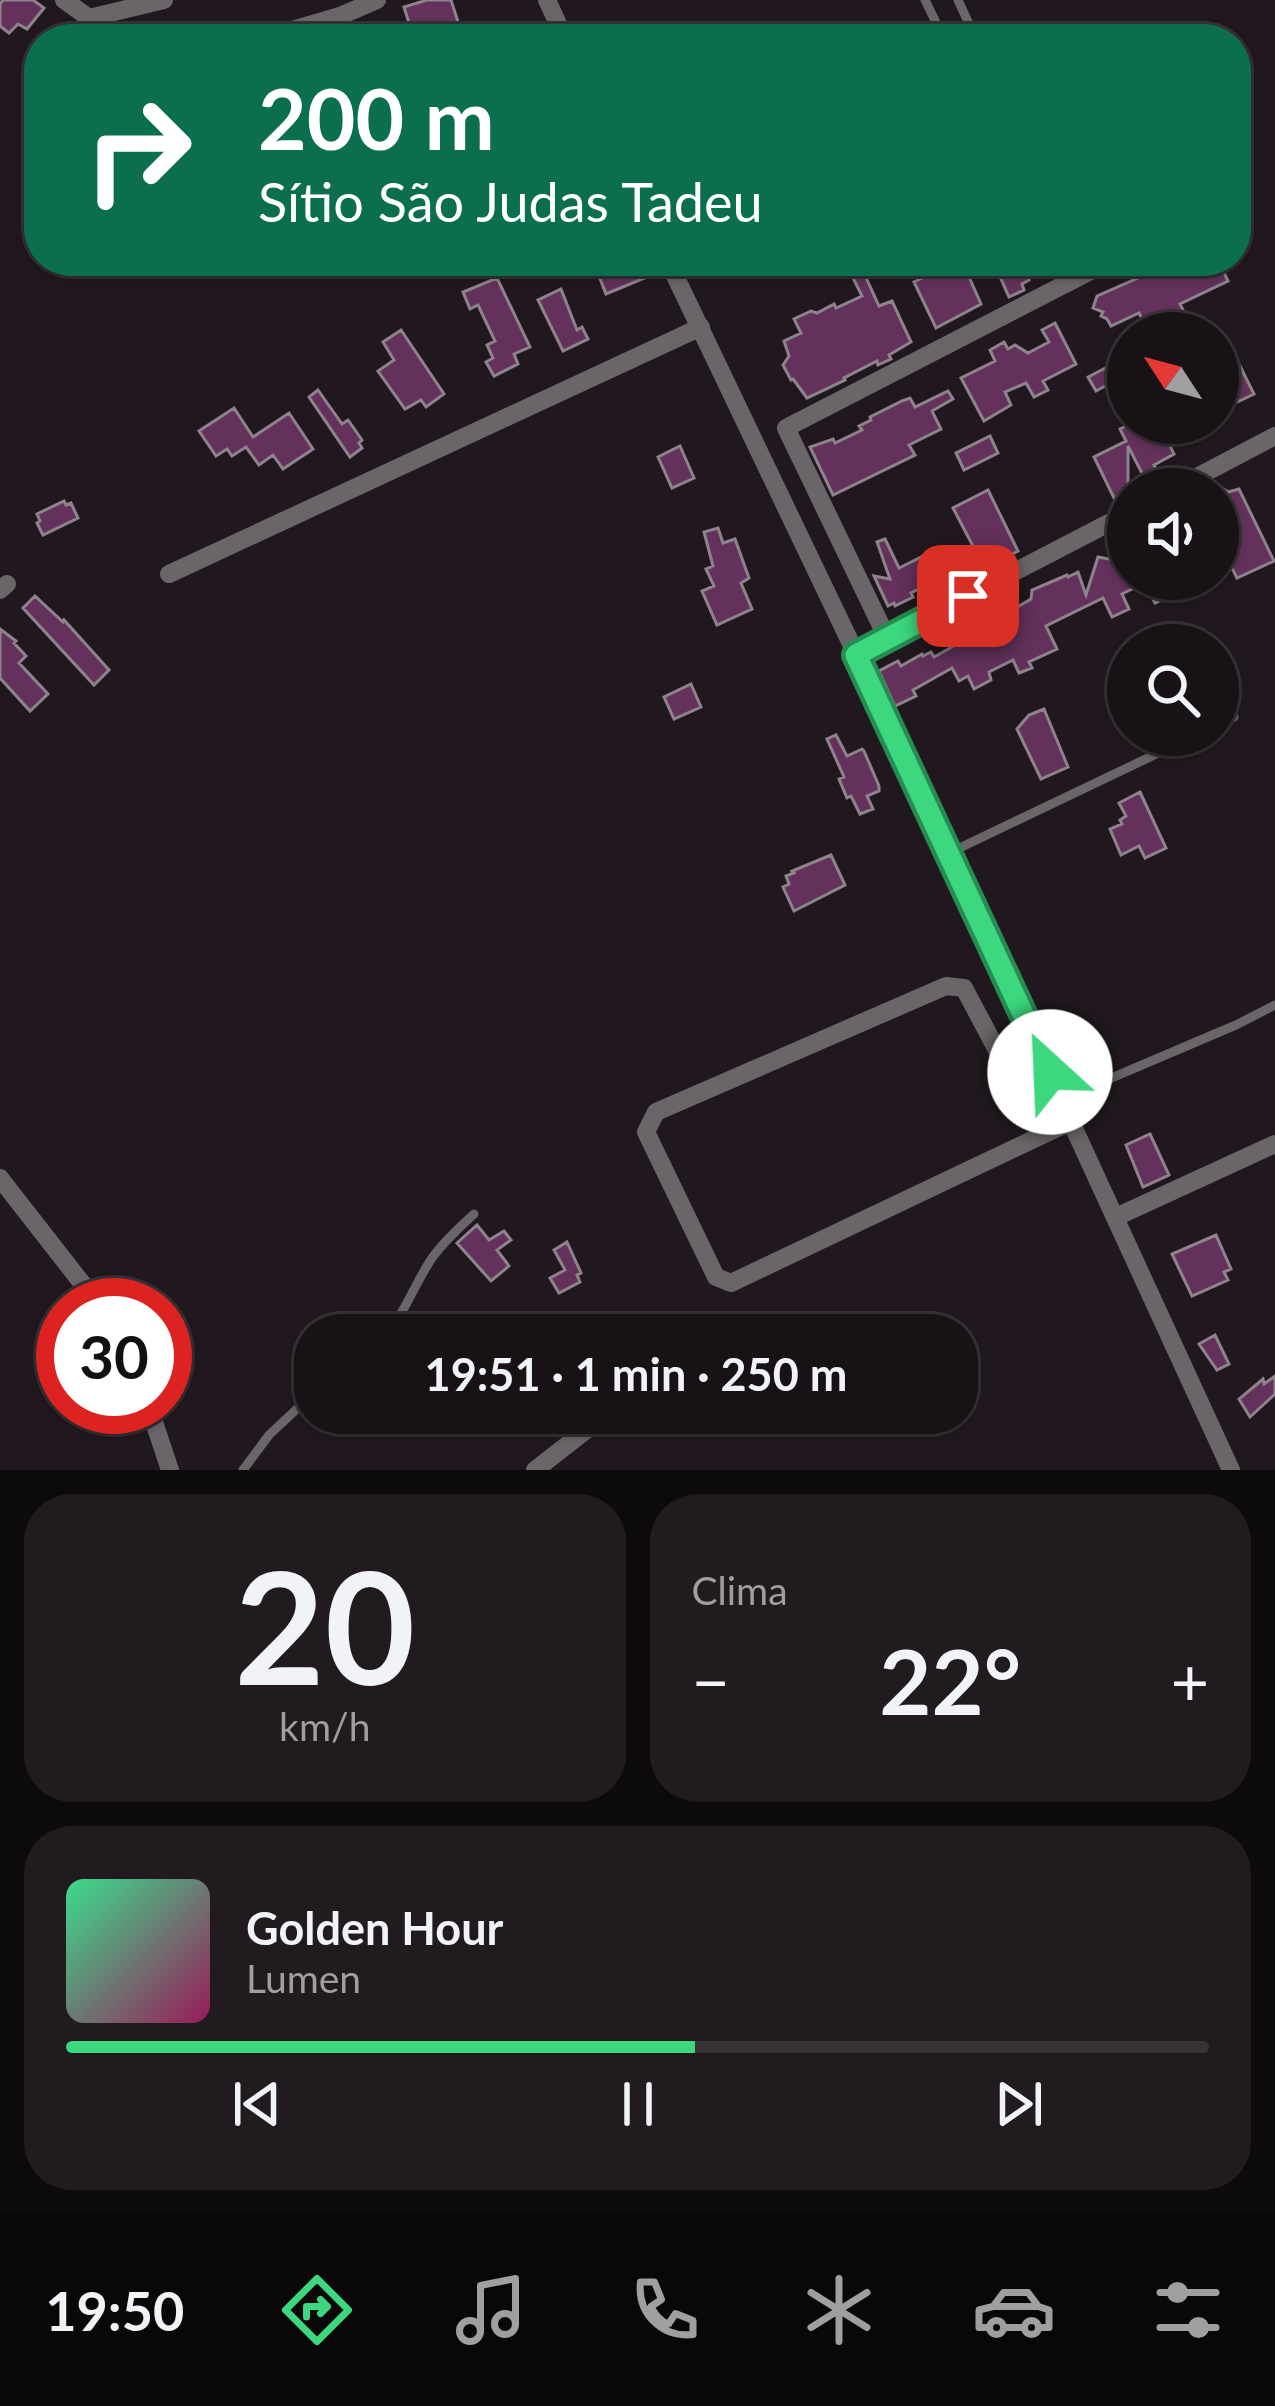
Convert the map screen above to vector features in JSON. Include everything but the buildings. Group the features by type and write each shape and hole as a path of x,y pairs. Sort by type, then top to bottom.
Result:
{"street":[{"path":"64,0 89,18 164,0"},
{"path":"313,24 376,0"},
{"path":"676,276 856,655 1231,1470"},
{"path":"755,442 1081,276"},
{"path":"170,574 701,327"},
{"path":"785,428 887,638"},
{"path":"1214,468 1275,436"},
{"path":"856,655 1107,524"},
{"path":"1042,1135 964,988 946,986 656,1112 646,1132 716,1276 731,1283 1072,1121"},
{"path":"1116,1217 1275,1144"},
{"path":"0,1178 78,1278"},
{"path":"158,1434 170,1470"},
{"path":"535,1470 581,1434"}],"lane":[{"path":"947,854 1152,756"},
{"path":"1062,1099 1275,1005"},
{"path":"401,1314 430,1262 474,1214"},
{"path":"243,1470 294,1412"}],"route":[{"path":"968,596 856,655 1050,1072"}]}
